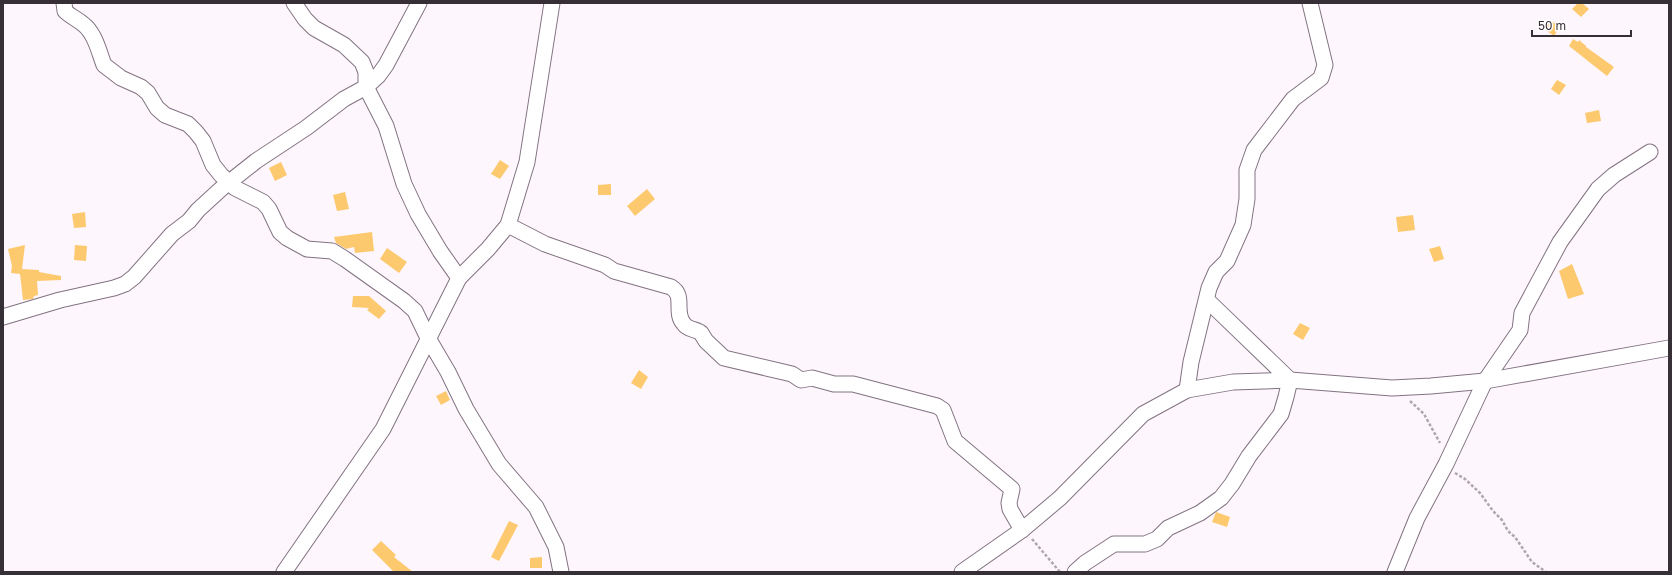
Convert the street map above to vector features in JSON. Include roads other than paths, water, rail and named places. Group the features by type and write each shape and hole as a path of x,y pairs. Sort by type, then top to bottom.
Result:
{"street":[{"path":"64,3 65,11 83,24 88,30 104,65 122,78 141,87 148,93 157,108 165,115 188,124 203,141 213,165 235,188 263,202 269,209 280,232 287,238 307,249 332,251 404,300 415,311 420,318 428,338 448,372 466,409 499,464 536,507 556,548 561,572"},
{"path":"294,3 314,28 344,45 362,62 366,72 366,86 386,126 404,184 418,214 440,251 459,278"},
{"path":"3,316 125,284 134,277 172,234 189,221 198,210 229,183 256,161 306,128 344,99 366,86 378,76 386,65 419,3"},
{"path":"284,572 384,429 459,278 488,249 508,225 526,162 552,3"},
{"path":"1187,390 1193,354 1209,288 1214,277 1227,261 1243,225 1247,199 1247,170 1254,150 1293,99 1322,78 1325,65 1310,3"},
{"path":"1395,572 1418,518 1446,464 1485,382 1520,330 1522,312 1560,242 1598,189 1614,175 1650,152"},
{"path":"508,225 545,244 605,265 614,271 677,290 679,296 678,307 680,319 683,324 701,333 706,342 724,358 792,374 803,381 812,378 834,384 853,384 937,406 943,410 956,441 1012,489 1009,503 1010,509 1022,530"},
{"path":"1207,300 1290,380"},
{"path":"962,572 1022,530 1060,498 1144,414 1187,390 1233,382 1290,380 1392,388 1485,382 1669,348"},
{"path":"1075,572 1090,559 1114,544 1145,544 1157,539 1168,528 1200,513 1220,498 1232,484 1249,456 1281,414 1290,380"}]}
